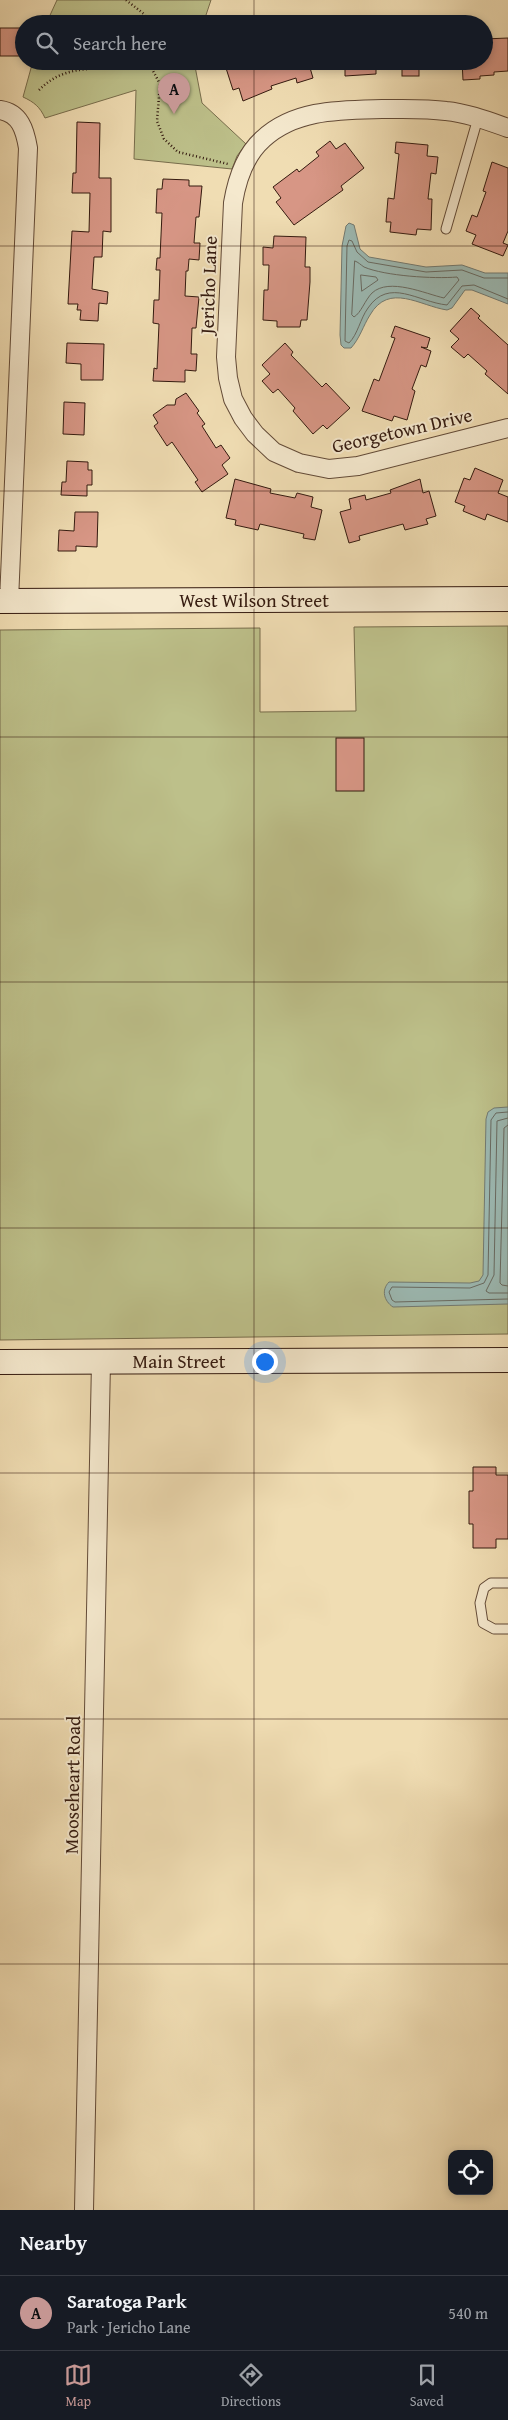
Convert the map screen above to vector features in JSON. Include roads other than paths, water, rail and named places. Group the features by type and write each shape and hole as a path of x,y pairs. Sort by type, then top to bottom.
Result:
{"main road":[{"name":"West Wilson Street","path":"4,601 508,599"},
{"name":"Main Street","path":"0,1362 508,1360"}],"street":[{"name":"Jericho Lane","path":"255,434 243,418 234,399 226,357 233,203 237,182 244,166 263,139 285,123 308,115 336,110 419,108 447,111 478,118 508,128"},
{"path":"0,110 18,118 25,132 28,148 7,466 4,601"},
{"name":"Georgetown Drive","path":"255,434 274,452 299,463 329,469 358,466 508,428"},
{"name":"Mooseheart Road","path":"84,2210 100,1362"}],"lane":[{"path":"446,229 478,118"},
{"path":"508,1584 491,1583 484,1588 480,1603 482,1623 494,1629 508,1629"}],"water":[{"path":"349,223 354,225 360,249 369,257 426,267 462,265 485,273 508,273 508,304 472,290 465,290 452,308 447,310 406,299 386,300 378,305 370,315 351,348 344,348 341,345 340,335 342,246 346,226"},
{"path":"508,1107 508,1304 393,1307 387,1302 384,1292 389,1282 470,1283 479,1281 483,1275 486,1119 488,1112 494,1108"}],"place":[{"name":"Saratoga Park","path":"174,114"}]}
